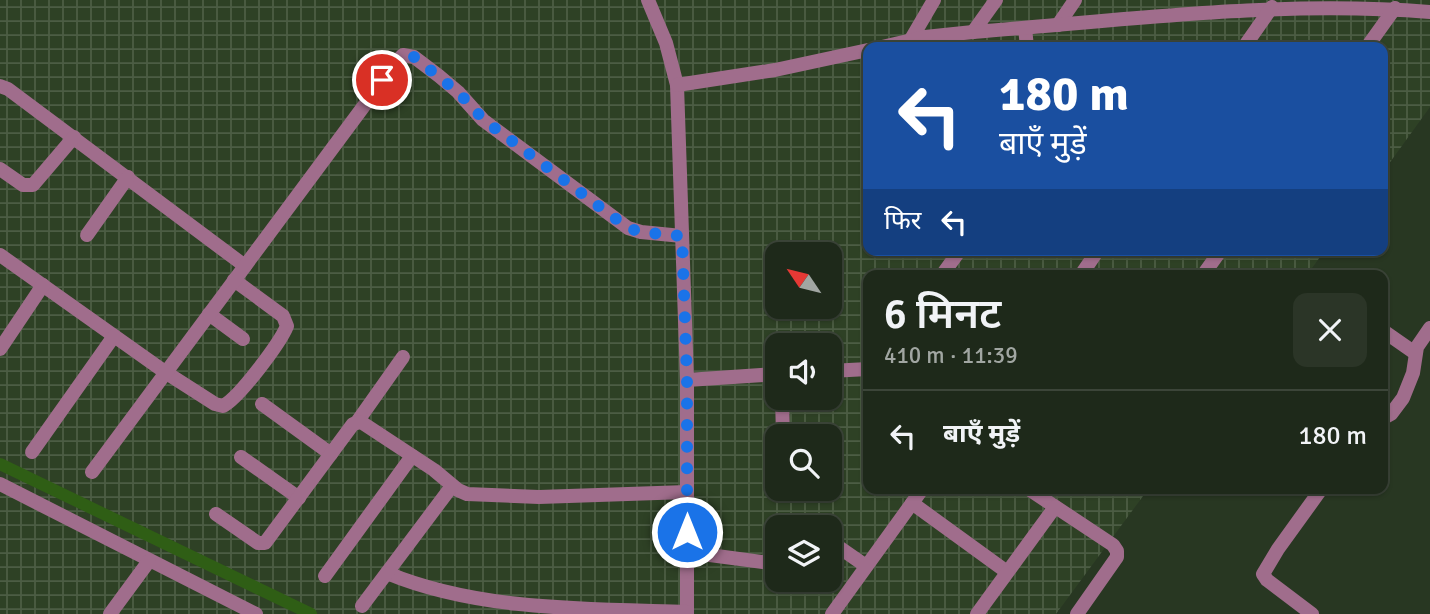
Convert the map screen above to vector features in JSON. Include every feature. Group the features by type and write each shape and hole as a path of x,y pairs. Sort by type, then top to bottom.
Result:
{"street":[{"path":"387,573 419,586 509,602 586,609 687,613 687,380 677,85 666,43 648,0"},
{"path":"910,41 934,0"},
{"path":"973,32 996,0"},
{"path":"1058,25 1075,0"},
{"path":"905,42 973,32 1272,8 1353,6 1430,12"},
{"path":"1248,42 1272,8"},
{"path":"1371,42 1395,8"},
{"path":"1025,28 1026,42"},
{"path":"677,85 775,70 863,51"},
{"path":"92,472 398,60 407,55 422,63 458,92 484,120 628,228 682,236"},
{"path":"0,86 74,136 245,266"},
{"path":"0,169 23,185 33,185 74,136"},
{"path":"88,235 128,177"},
{"path":"2,259 165,372 215,404 223,406 232,401 251,378 287,326 283,316 234,280"},
{"path":"0,349 43,285"},
{"path":"209,314 243,339"},
{"path":"1388,416 1406,391 1413,373 1415,352 1430,328"},
{"path":"1388,334 1415,352"},
{"path":"32,452 114,336"},
{"path":"216,514 263,544 357,422 403,357"},
{"path":"842,370 863,369"},
{"path":"687,380 765,375"},
{"path":"262,404 331,454"},
{"path":"357,422 365,423 452,486 475,495 539,497 687,492"},
{"path":"325,576 412,456"},
{"path":"241,457 299,498"},
{"path":"0,484 256,614"},
{"path":"362,606 452,486"},
{"path":"832,614 919,494"},
{"path":"1036,494 1113,545 1117,551 1116,557 1077,614"},
{"path":"1312,614 1267,580 1263,573 1318,494"},
{"path":"912,503 1007,572"},
{"path":"977,614 1055,507"},
{"path":"842,549 866,566"},
{"path":"687,552 765,562"},
{"path":"110,614 149,561"}],"shaded area":[{"path":"0,0 1430,0 1430,107 1388,165 1388,42 863,42 863,256 1321,256 1311,270 863,270 863,494 1145,494 1056,614 0,614"}],"waterway":[{"path":"0,464 311,614"}],"route":[{"path":"382,80 400,57 414,57 466,99 484,120 628,228 682,236 687,380 687,532"}]}
